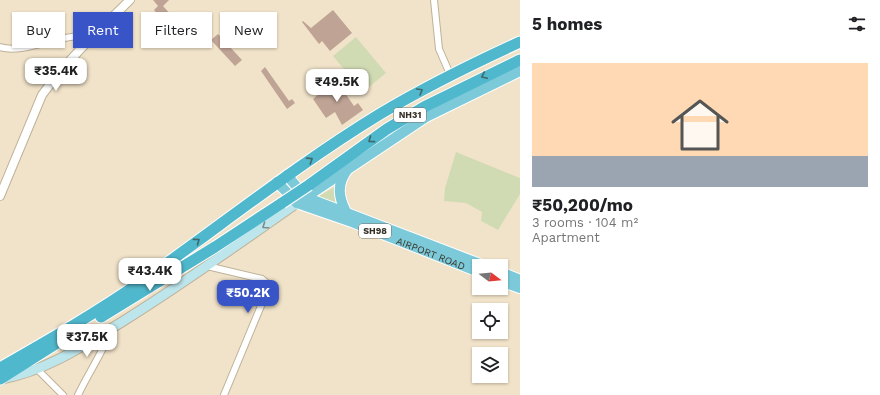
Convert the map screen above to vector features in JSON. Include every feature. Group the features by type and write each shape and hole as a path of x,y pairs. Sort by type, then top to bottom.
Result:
{"highway":[{"name":"NH31","path":"0,368 82,321 144,279 277,182 380,114 450,74 520,42"},
{"name":"NH31","path":"0,379 215,247 309,185 387,129 424,107 520,60"}],"main road":[{"path":"0,379 22,375 62,359 207,266 348,168 426,117 520,71"},
{"path":"346,212 339,195 339,188 342,176 348,168"},
{"name":"SH98","path":"287,176 301,200 346,212 472,261"},
{"name":"AIRPORT ROAD","path":"277,182 301,200 352,222 472,269"},
{"path":"508,275 520,280"},
{"path":"508,284 520,288"}],"street":[{"path":"118,12 130,0"},
{"path":"434,0 439,48 450,74"},
{"path":"0,48 13,48 73,36"},
{"path":"0,196 42,95 52,81 83,48"},
{"path":"207,266 262,279 268,284 268,288 224,395"},
{"path":"78,395 91,369 103,351 112,328"},
{"path":"37,369 63,395"}],"green space":[{"path":"356,37 386,73 363,92 333,56"},
{"path":"456,152 520,178 520,194 498,230 481,221 482,212 466,203 444,201 445,188"},
{"path":"337,187 339,203 336,205 320,199 319,196"}],"building":[{"path":"153,0 169,0 163,6 168,12 156,12 154,10 158,6"},
{"path":"333,10 352,33 330,51 322,41 319,44 302,22 303,21 311,28"},
{"path":"218,34 220,36 220,48 231,48 242,60 235,66 212,41 212,39"},
{"path":"265,67 289,101 292,99 295,103 287,109 261,71"},
{"path":"336,80 354,106 358,103 363,110 342,125 335,112 326,118 313,99"}]}
